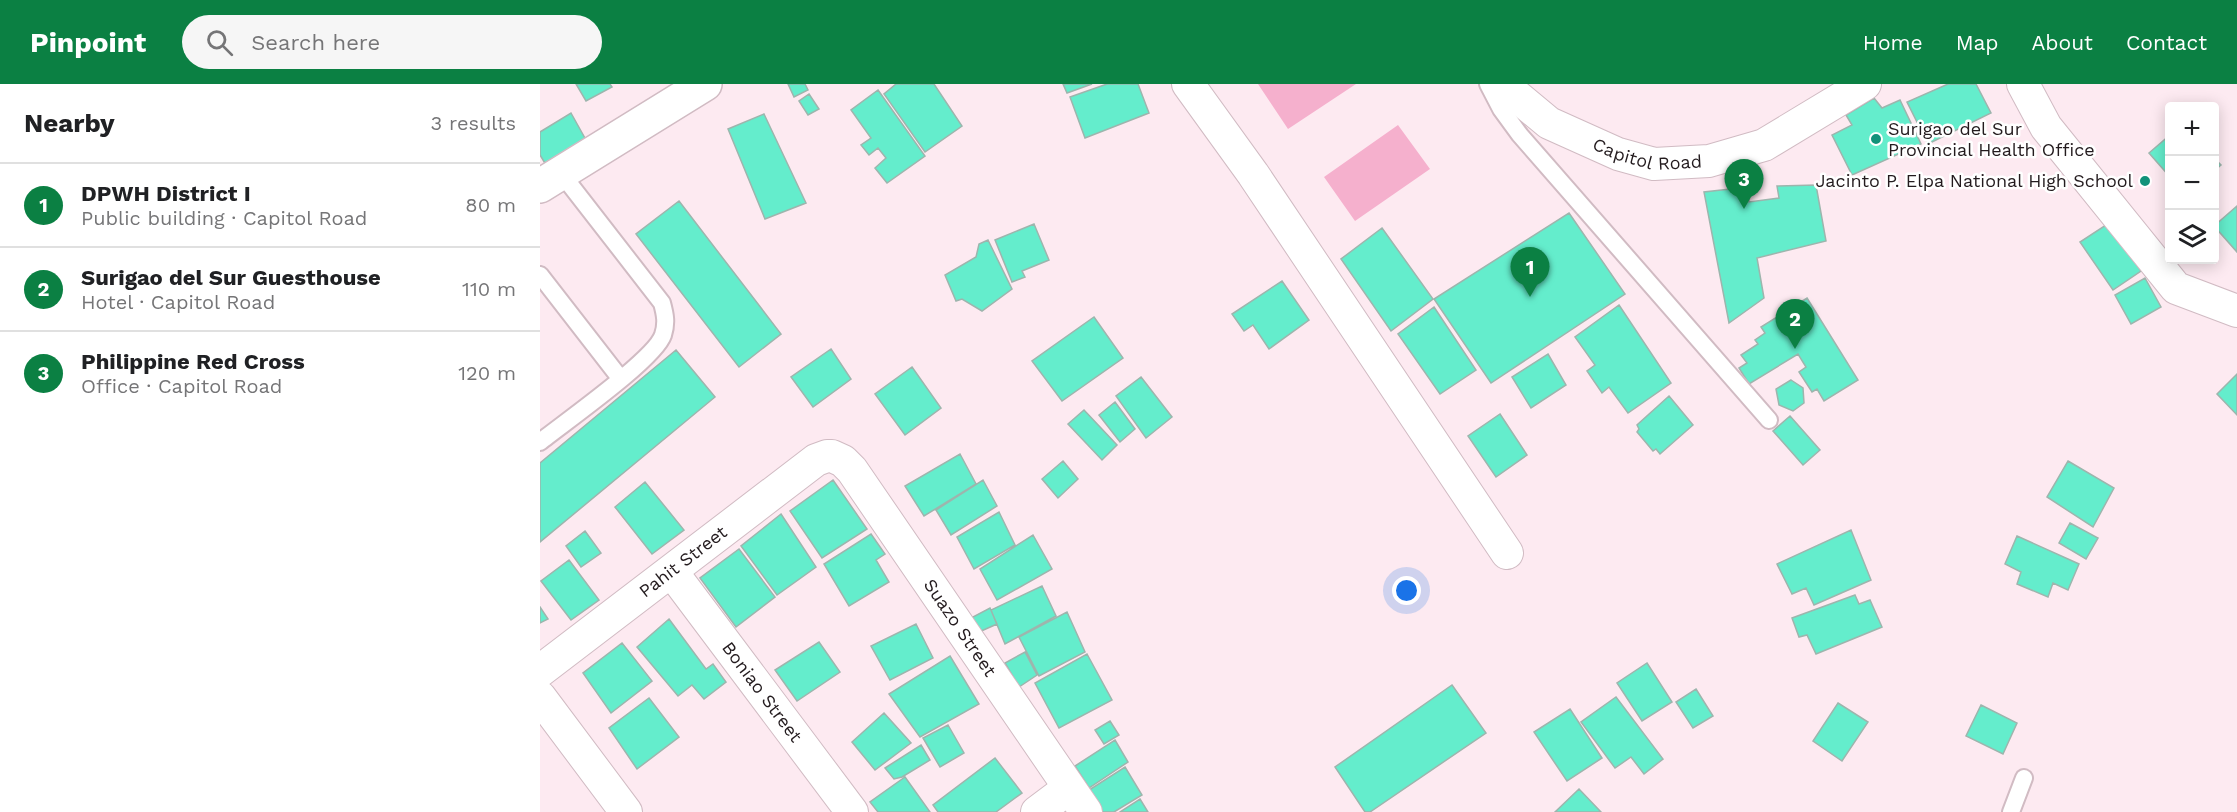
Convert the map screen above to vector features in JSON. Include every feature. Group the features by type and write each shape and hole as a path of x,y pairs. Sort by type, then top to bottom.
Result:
{"main road":[{"path":"551,180 705,84"}],"street":[{"path":"1188,84 1253,174 1507,554"},
{"name":"Capitol Road","path":"1502,84 1550,123 1618,154 1654,164 1708,161 1764,145 1865,84"},
{"path":"2023,84 2046,126 2176,288 2237,311"},
{"name":"Pahit Street","path":"540,671 816,460 827,456"},
{"name":"Suazo Street","path":"827,456 843,461 852,470 891,524 1077,800"},
{"name":"Boniao Street","path":"672,572 852,812"},
{"path":"540,697 626,812"},
{"path":"1037,812 1077,800"}],"lane":[{"path":"1488,84 1501,109 1520,135 1769,420"},
{"path":"540,442 649,356 663,336 667,318 662,303 551,180"},
{"path":"540,275 620,378"},
{"path":"2011,812 2024,778"}],"shaded area":[{"path":"1258,84 1356,84 1288,129"},
{"path":"1398,125 1430,169 1355,221 1324,177"}],"building":[{"path":"576,84 610,84 612,87 586,101"},
{"path":"788,84 805,84 808,90 794,97"},
{"path":"896,84 934,84 962,126 925,152 884,94"},
{"path":"1063,84 1092,84 1067,93"},
{"path":"1107,84 1138,84 1149,113 1085,138 1070,97"},
{"path":"1948,84 1976,84 1991,113 1928,144 1907,102"},
{"path":"878,90 925,156 887,183 875,168 886,158 878,148 869,155 861,145 871,138 851,110"},
{"path":"809,94 819,109 808,115 799,101"},
{"name":"Surigao del Sur Provincial Health Office","path":"1874,98 1882,108 1900,100 1921,144 1852,175 1832,135 1852,125 1846,115"},
{"path":"571,113 586,140 546,165 540,155 540,132"},
{"path":"764,114 806,203 765,219 728,129"},
{"path":"2165,139 2165,171 2149,153"},
{"path":"1816,185 1826,241 1757,258 1764,298 1729,323 1704,192 1748,187 1749,202 1779,198 1777,186"},
{"path":"679,201 781,334 739,367 636,234"},
{"path":"2237,206 2237,252 2219,232 2219,222"},
{"path":"1569,213 1625,294 1491,383 1434,299"},
{"path":"2109,223 2141,271 2113,290 2080,242"},
{"path":"1034,224 1049,260 1022,271 1025,277 1012,282 995,240"},
{"path":"1382,228 1433,299 1391,331 1341,259"},
{"path":"988,240 1012,289 982,311 962,299 956,301 945,275 976,257 979,244"},
{"path":"2145,278 2161,307 2131,324 2115,295"},
{"path":"1282,281 1309,320 1269,349 1253,325 1244,331 1232,314"},
{"path":"1807,298 1858,380 1824,401 1817,389 1812,392 1799,372 1806,367 1798,354 1749,384 1739,368 1747,363 1741,355 1758,344 1755,340 1765,333 1761,327"},
{"path":"1619,305 1671,383 1628,413 1609,387 1602,393 1587,371 1595,365 1575,337"},
{"path":"1434,307 1476,370 1440,394 1398,334"},
{"path":"1094,317 1123,358 1062,401 1032,361"},
{"path":"831,349 851,379 813,407 791,377"},
{"path":"676,350 715,397 540,542 540,463"},
{"path":"1548,354 1566,385 1531,408 1512,377"},
{"path":"912,367 941,408 905,435 875,394"},
{"path":"2237,374 2237,415 2217,394"},
{"path":"1141,377 1172,417 1146,438 1116,396"},
{"path":"1791,380 1803,388 1804,403 1793,411 1779,405 1776,389"},
{"path":"1669,396 1693,425 1660,454 1656,449 1653,451 1637,432 1639,429 1637,425"},
{"path":"1115,402 1135,429 1120,442 1099,415"},
{"path":"1084,410 1117,445 1102,460 1068,424"},
{"path":"1500,414 1527,455 1496,477 1468,436"},
{"path":"1790,416 1820,450 1803,465 1773,431"},
{"path":"960,454 976,484 924,516 905,486"},
{"path":"1063,461 1078,479 1058,498 1042,479"},
{"path":"2068,461 2114,488 2093,527 2047,497"},
{"path":"833,480 867,529 822,558 790,511"},
{"path":"983,480 997,506 951,535 936,510"},
{"path":"645,482 684,530 652,554 615,507"},
{"path":"999,512 1015,545 974,569 957,537"},
{"path":"781,514 816,567 777,595 741,546"},
{"path":"2070,523 2098,538 2086,559 2059,543"},
{"path":"1851,530 1871,580 1814,605 1806,588 1792,594 1777,564"},
{"path":"585,531 601,553 581,567 566,546"},
{"path":"871,534 885,554 876,560 889,582 849,606 824,564"},
{"path":"1033,535 1052,569 997,600 980,569"},
{"path":"2017,536 2079,564 2068,590 2053,583 2048,597 2017,584 2021,572 2005,564"},
{"path":"739,549 775,597 736,627 700,578"},
{"path":"569,560 599,600 571,620 541,581"},
{"path":"1042,586 1056,616 1005,644 991,610"},
{"path":"1855,595 1859,604 1870,600 1882,627 1816,654 1807,635 1799,637 1792,618"},
{"path":"540,607 548,619 540,623"},
{"path":"990,608 997,624 979,632 971,618"},
{"path":"1067,612 1085,652 1039,676 1019,637"},
{"path":"669,619 706,669 713,664 726,682 704,699 692,685 678,696 637,647"},
{"path":"916,624 933,658 890,680 871,646"},
{"path":"819,642 840,672 797,701 775,670"},
{"path":"622,643 652,681 611,713 583,673"},
{"path":"1025,652 1037,675 1019,687 1005,663"},
{"path":"1087,654 1112,700 1059,728 1035,683"},
{"path":"950,656 979,704 920,737 889,694"},
{"path":"1647,663 1672,702 1642,721 1617,683"},
{"path":"1452,685 1486,733 1370,812 1365,812 1335,767"},
{"path":"1696,689 1713,716 1693,728 1676,702"},
{"path":"1616,697 1663,759 1644,774 1631,757 1615,768 1581,722"},
{"path":"649,698 679,737 637,769 609,728"},
{"path":"1838,703 1868,722 1842,761 1813,741"},
{"path":"1981,705 2017,723 2003,754 1966,736"},
{"path":"1570,709 1602,758 1567,781 1534,732"},
{"path":"884,713 911,743 875,770 852,742"},
{"path":"1110,721 1119,735 1104,744 1095,730"},
{"path":"948,725 964,753 940,767 923,738"},
{"path":"1115,740 1128,762 1089,788 1075,766"},
{"path":"921,745 930,760 902,777 894,779 885,768"},
{"path":"995,758 1022,793 996,812 938,812 933,805"},
{"path":"1125,767 1142,795 1114,812 1099,812 1086,792"},
{"path":"905,777 930,812 878,812 870,802"},
{"path":"1579,789 1601,812 1555,812"},
{"path":"1140,799 1148,812 1120,812"}],"place":[{"name":"Surigao del Sur Provincial Health Office","path":"1876,139"},
{"name":"Jacinto P. Elpa National High School","path":"2145,181"},
{"name":"Philippine Red Cross","path":"1744,209"},
{"name":"DPWH District I","path":"1530,297"},
{"name":"Surigao del Sur Guesthouse","path":"1795,349"}]}
